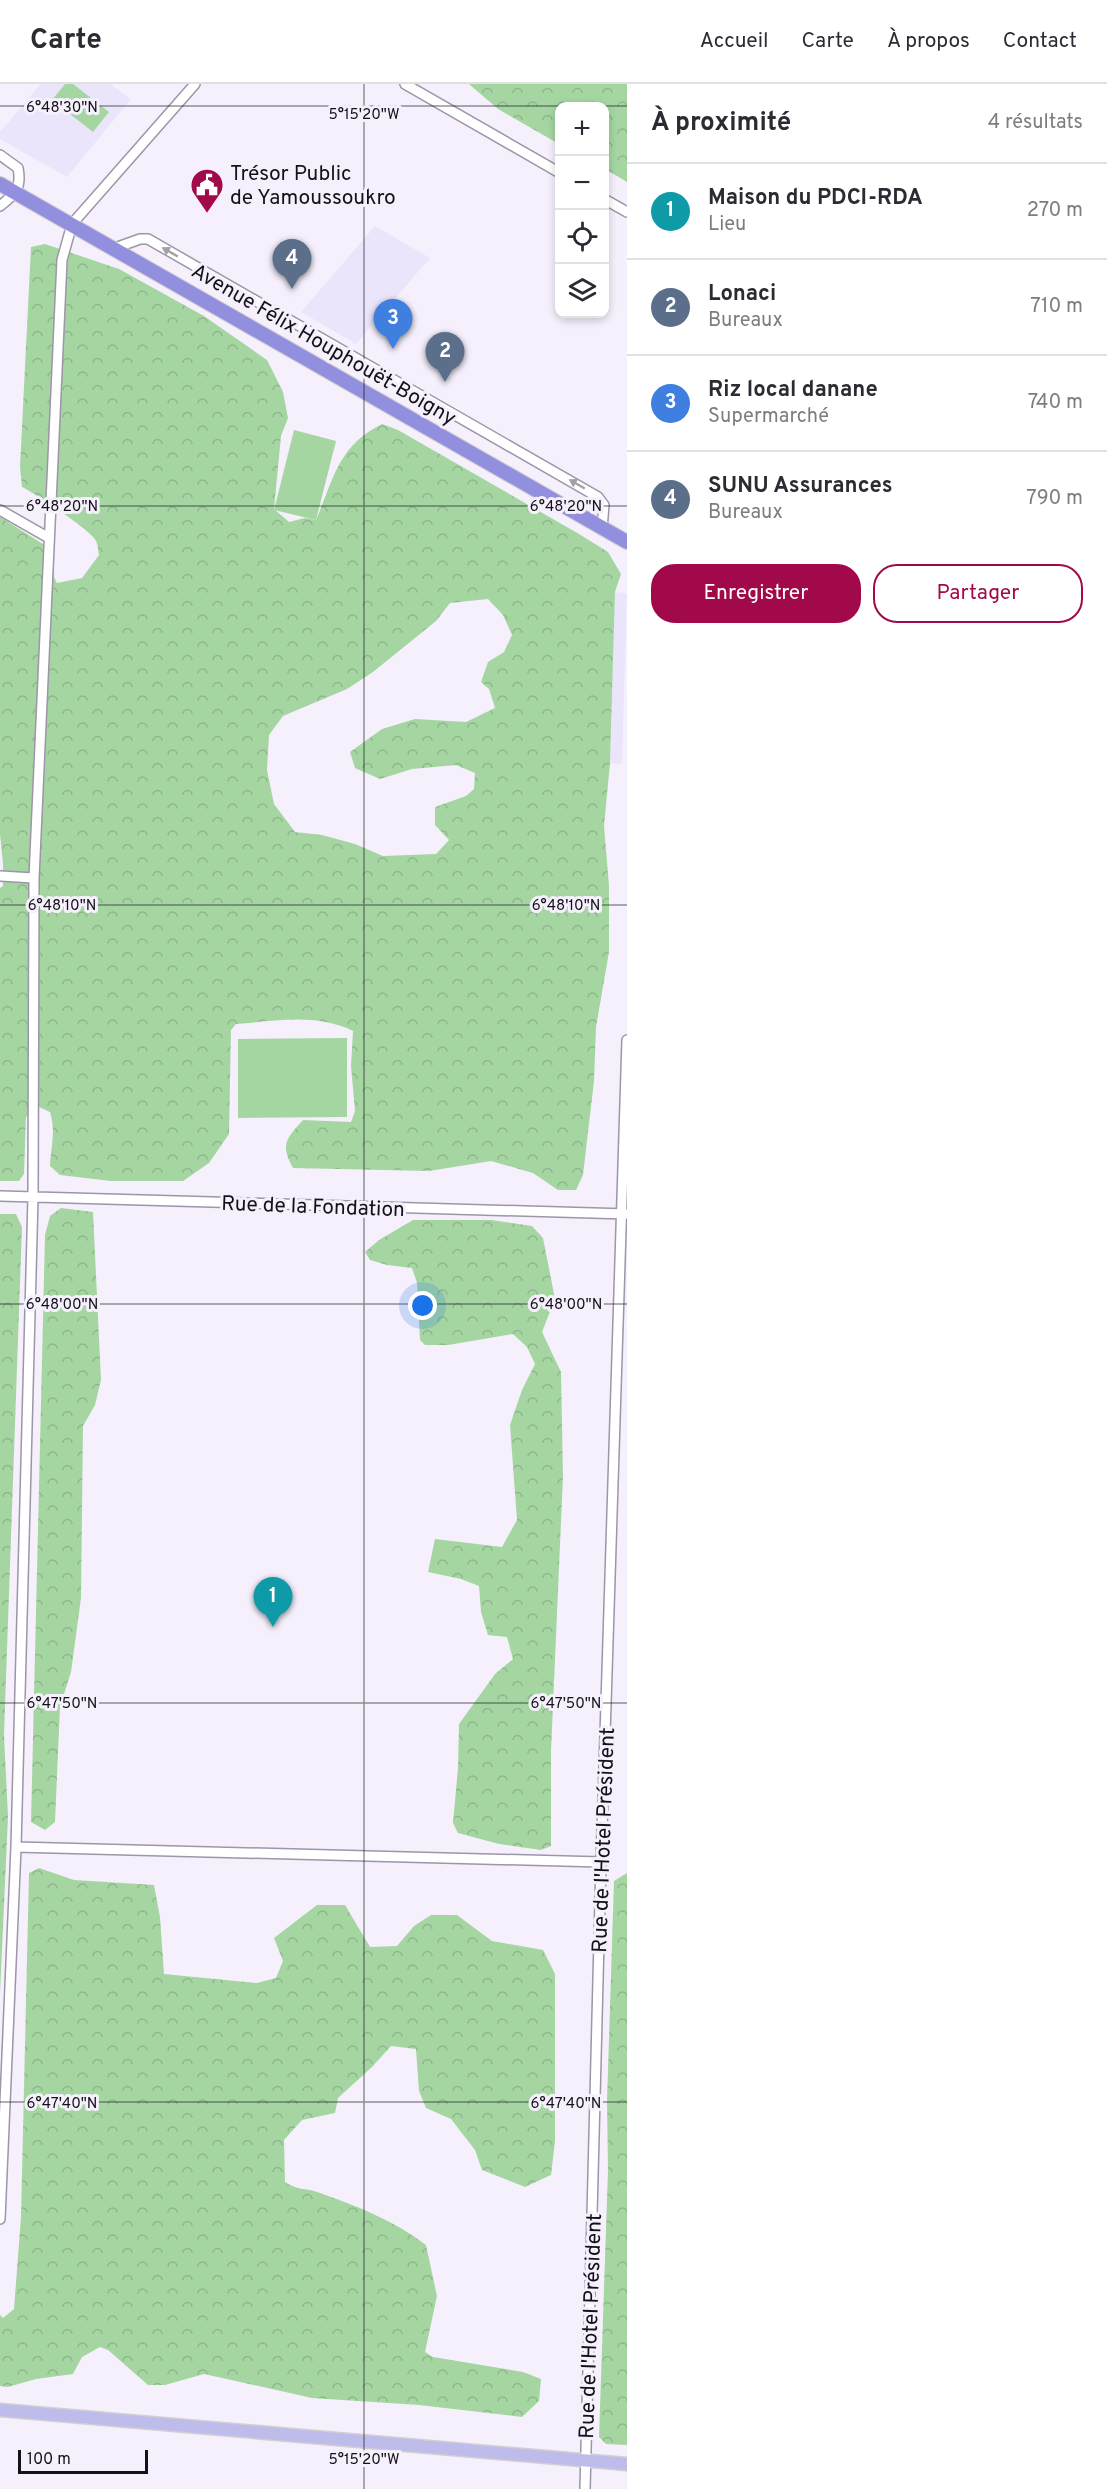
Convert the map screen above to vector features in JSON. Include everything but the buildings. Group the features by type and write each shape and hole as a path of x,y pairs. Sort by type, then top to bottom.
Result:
{"highway":[{"name":"Avenue Félix Houphouët-Boigny","path":"0,184 627,542"}],"main road":[{"path":"0,2410 627,2464"}],"street":[{"path":"0,2219 15,1846 33,1197 34,878 62,260 72,224 195,84"},
{"path":"405,84 555,170"},
{"path":"0,155 18,168 20,178 16,193 0,206"},
{"path":"609,202 627,212"},
{"path":"115,248 140,239 148,239 598,496 603,505 602,529"},
{"path":"0,510 49,538"},
{"path":"0,876 34,878"},
{"name":"Rue de l'Hotel Président","path":"585,2489 601,1862 625,1214 627,1040"},
{"name":"Rue de la Fondation","path":"0,1196 625,1214"},
{"path":"15,1846 601,1862"}],"shaded area":[{"path":"41,84 110,84 131,99 67,177 0,139 0,132"},
{"path":"375,226 430,258 356,344 301,312"},
{"path":"615,592 627,593 622,764 610,763"}],"green space":[{"path":"65,84 73,84 109,112 93,132 52,100"},
{"path":"469,84 627,84 627,182 609,171 609,102 555,102 555,142 498,109"},
{"path":"45,244 119,269 204,316 267,360 283,392 288,418 281,436 274,509 289,522 305,518 316,520 339,464 356,442 382,424 398,430 608,552 621,574 615,592 610,763 604,826 609,886 609,952 596,1027 594,1081 583,1175 576,1190 558,1190 533,1173 491,1161 429,1171 293,1168 287,1153 287,1142 292,1132 303,1120 351,1122 355,1111 351,1066 353,1031 339,1025 310,1020 236,1024 231,1030 229,1134 209,1163 183,1181 111,1181 60,1175 50,1166 53,1132 50,1112 39,1107 26,1117 24,1174 19,1181 0,1181 0,888 3,886 3,864 0,834 0,517 54,551 54,577 57,583 82,578 99,555 98,546 92,536 74,521 22,487 20,467 31,247","holes":["488,599 503,615 512,635 504,652 488,662 481,682 489,689 495,708 466,722 415,719 382,729 350,752 355,768 380,779 412,769 456,765 475,773 474,789 466,796 435,807 435,825 449,840 436,854 383,856 355,844 322,835 295,832 274,804 267,770 269,735 283,716 347,689 373,672 436,621 450,603"]},
{"path":"294,430 336,441 316,520 274,510"},
{"path":"347,1038 347,1117 238,1118 238,1039"},
{"path":"61,1208 93,1212 101,1380 95,1405 83,1426 81,1598 71,1672 60,1707 55,1822 45,1830 31,1822 45,1235 50,1216"},
{"path":"0,1214 16,1214 22,1227 4,1735 8,1817 0,1993"},
{"path":"413,1220 491,1220 532,1226 543,1238 555,1299 542,1332 561,1372 563,1476 551,1751 551,1846 541,1850 499,1844 458,1833 453,1823 459,1724 495,1674 513,1659 507,1637 488,1635 481,1612 479,1586 461,1579 428,1572 435,1539 502,1547 517,1520 510,1425 522,1390 535,1364 527,1347 513,1334 448,1345 425,1345 420,1340 417,1283 412,1268 370,1260 365,1252 379,1240"},
{"path":"39,1868 74,1880 154,1885 160,1917 164,1974 257,1983 276,1978 283,1961 274,1938 317,1905 345,1905 370,1947 397,1946 414,1926 431,1915 457,1915 492,1941 543,1950 555,1974 555,2141 551,2175 525,2187 482,2170 475,2150 451,2119 426,2108 419,2091 416,2049 391,2046 338,2098 335,2113 302,2120 284,2140 285,2182 295,2187 315,2191 375,2215 426,2245 437,2296 425,2352 433,2357 523,2372 541,2379 539,2401 522,2417 419,2405 312,2398 204,2374 165,2385 148,2385 108,2350 100,2347 82,2357 73,2374 36,2379 8,2387 0,2386 0,2315 3,2318 14,2309 21,2217 29,1873"},
{"path":"627,1873 627,2445 606,2444 599,2437 614,1881"}],"place":[{"name":"Trésor Public de Yamoussoukro","path":"207,214"},
{"name":"SUNU Assurances","path":"292,289"},
{"name":"Riz local danane","path":"393,349"},
{"name":"Lonaci","path":"445,382"},
{"name":"Maison du PDCI-RDA","path":"273,1627"}]}
